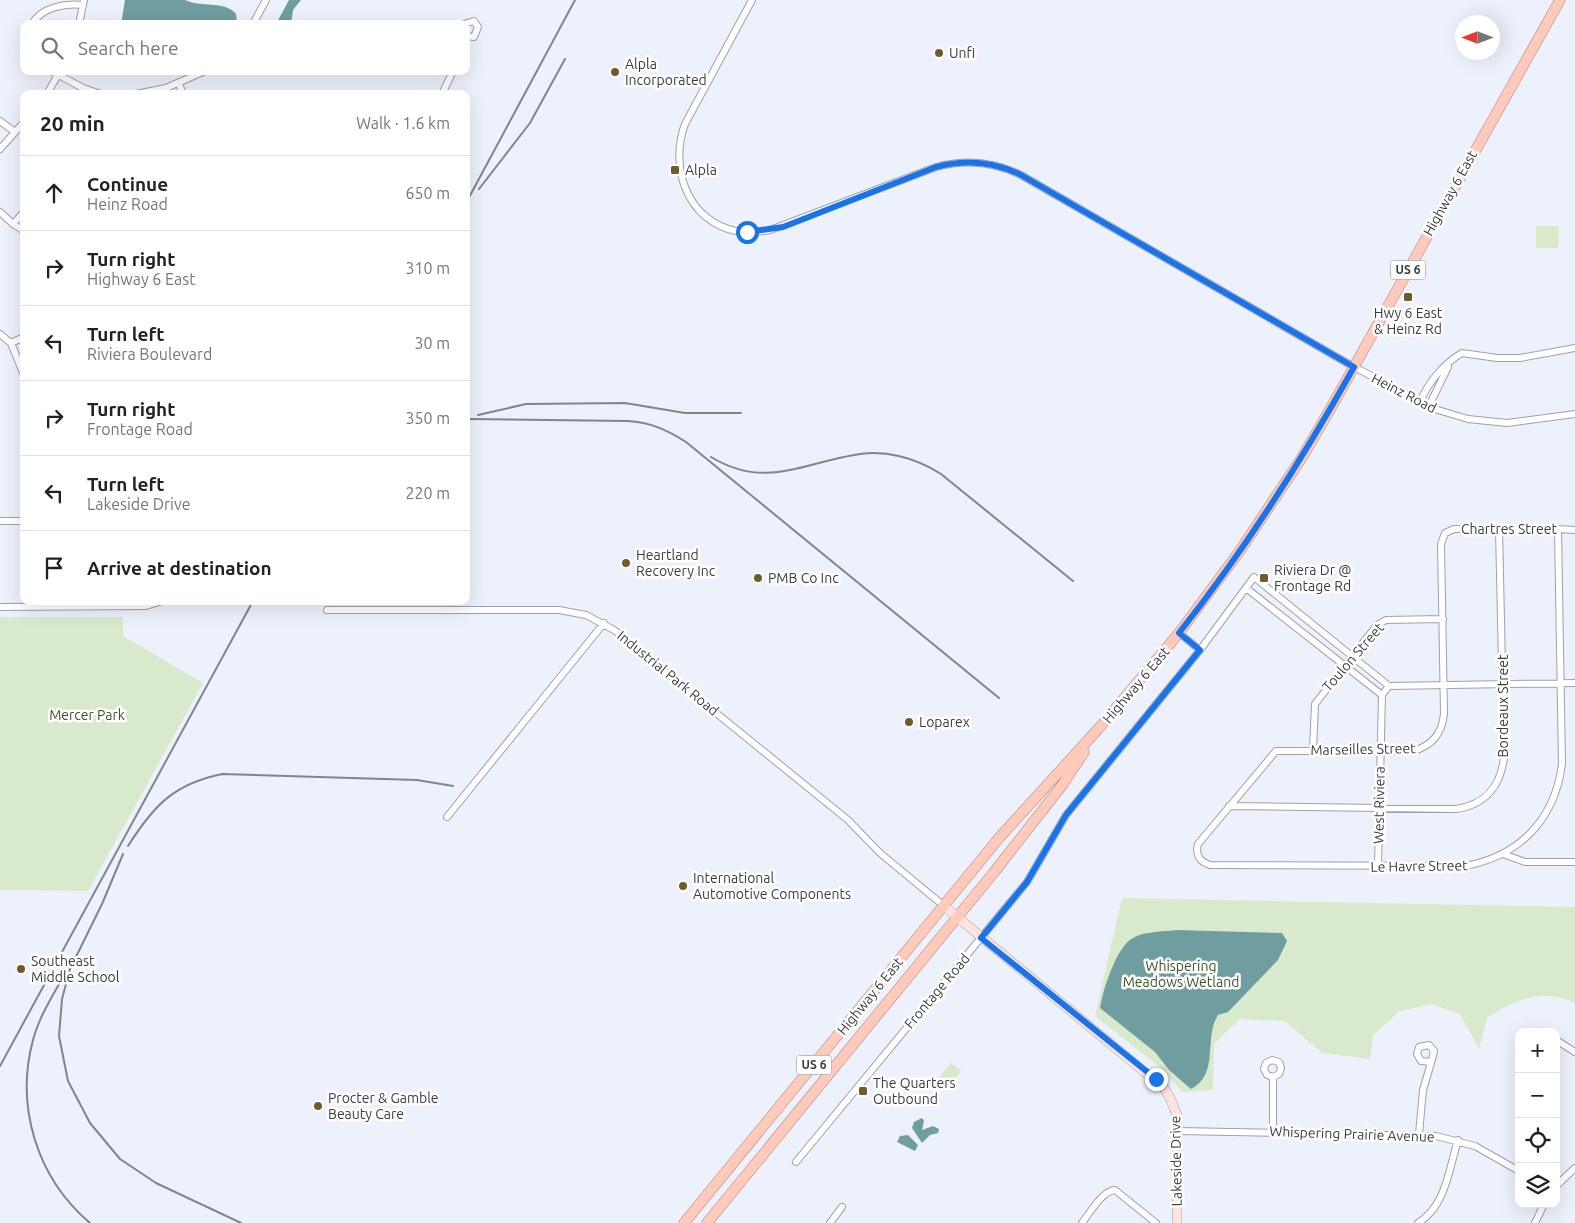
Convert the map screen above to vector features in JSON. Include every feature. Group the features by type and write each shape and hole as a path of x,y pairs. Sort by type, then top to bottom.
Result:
{"main road":[{"name":"Highway 6 East","path":"684,1223 999,838 1099,728 1179,633 1213,589 1306,452 1560,0"},
{"name":"Highway 6 East","path":"707,1223 1063,784 1099,728"}],"street":[{"path":"256,20 266,0"},
{"name":"Heinz Road","path":"752,0 685,124 679,146 679,168 687,193 698,210 711,220 736,231 770,230 936,167 961,162 997,165 1021,175 1354,367 1429,406 1468,419 1496,423 1522,423 1575,414"},
{"path":"35,20 40,14 62,6 83,3 80,20"},
{"path":"470,22 474,21 478,27 477,34 470,36"},
{"path":"49,90 58,75"},
{"path":"62,75 89,90"},
{"path":"153,90 179,84 197,75"},
{"path":"444,90 451,75"},
{"path":"179,84 181,90"},
{"path":"0,121 15,132"},
{"path":"0,149 20,126"},
{"path":"0,212 20,229"},
{"path":"13,224 20,216"},
{"path":"0,334 11,343 20,365"},
{"path":"11,343 20,339"},
{"path":"1420,402 1430,383 1450,361 1462,354 1469,353 1497,358 1514,358 1575,348"},
{"path":"1429,406 1450,361"},
{"path":"0,521 20,521"},
{"name":"Chartres Street","path":"1445,533 1454,529 1575,530"},
{"name":"Le Havre Street","path":"1198,857 1210,865 1465,866 1483,863 1502,854 1530,835 1542,820 1554,798 1562,764 1558,529"},
{"name":"Bordeaux Street","path":"1229,806 1456,809 1471,806 1488,795 1500,777 1503,764 1499,530"},
{"name":"Marseilles Street","path":"1198,857 1198,844 1276,751 1413,751 1432,742 1444,721 1441,544 1445,533"},
{"name":"Frontage Road","path":"796,1162 1027,882 1066,815 1200,650 1254,577 1352,656"},
{"path":"1246,588 1382,695 1389,686"},
{"path":"0,607 149,605"},
{"name":"Industrial Park Road","path":"327,610 559,610 586,615 604,623 848,820 880,853 944,906"},
{"name":"Toulon Street","path":"1313,750 1315,704 1382,621 1443,619"},
{"path":"447,817 604,623"},
{"path":"1179,633 1200,650"},
{"path":"1352,656 1389,686 1575,683"},
{"name":"West Riviera","path":"1378,867 1382,695"},
{"path":"1502,854 1525,862 1575,862"},
{"name":"Lakeside Drive","path":"944,906 1156,1079 1164,1088 1174,1107 1177,1131 1177,1223"},
{"path":"1560,1043 1575,1052"},
{"path":"1419,1134 1424,1090 1431,1062"},
{"path":"1273,1077 1273,1132"},
{"name":"Whispering Prairie Avenue","path":"1177,1131 1419,1134 1458,1140 1492,1154 1515,1168"},
{"path":"1418,1223 1427,1217 1438,1204 1458,1140"},
{"path":"1560,1182 1575,1168"},
{"path":"1082,1223 1110,1190 1115,1190 1156,1223"},
{"path":"830,1223 842,1207"},
{"path":"1535,1223 1542,1208"}],"green space":[{"path":"1536,226 1559,226 1558,248 1536,248"},
{"name":"Mercer Park","path":"0,617 123,617 123,636 203,683 88,891 0,890"},
{"name":"Whispering Meadows Wetland","path":"1122,898 1575,907 1575,1003 1563,998 1540,996 1518,1001 1507,1006 1487,1018 1479,1049 1460,1014 1431,1004 1400,1011 1373,1035 1370,1059 1322,1053 1285,1021 1240,1019 1214,1044 1213,1090 1182,1092 1162,1069 1095,1016"},
{"path":"951,1063 961,1071 947,1088 937,1079"}],"shaded area":[{"path":"125,0 185,0 198,4 226,7 236,14 237,20 122,20"},
{"path":"289,0 301,0 293,10 292,20 278,20"},
{"path":"1176,930 1282,933 1287,941 1278,960 1228,1012 1218,1015 1214,1024 1210,1055 1205,1074 1200,1082 1191,1089 1169,1070 1155,1052 1100,1008 1111,970 1121,950 1127,943 1143,934"},
{"path":"922,1118 924,1121 922,1130 933,1126 939,1129 938,1133 930,1135 922,1143 912,1128 914,1122"},
{"path":"908,1135 918,1145 915,1151 897,1142 900,1136"}],"railway":[{"path":"470,196 575,0"},
{"path":"479,189 530,123 565,59"},
{"path":"478,415 526,404 625,403 685,413 741,413"},
{"path":"470,419 628,421 658,427 672,434 686,442 999,698"},
{"path":"711,457 730,466 766,473 799,468 866,453 889,454 911,459 941,474 1073,581"},
{"path":"0,1066 251,605"},
{"path":"128,846 147,819 167,798 191,784 222,774 417,780 453,786"},
{"path":"123,854 102,904 70,969 62,999 59,1036 68,1081 90,1123 120,1159 156,1183 241,1223"},
{"path":"63,977 42,1015 33,1040 28,1065 27,1091 29,1115 35,1140 44,1163 56,1185 90,1223"}],"place":[{"name":"Unfi","path":"939,53"},
{"name":"Alpla Incorporated","path":"615,72"},
{"name":"Alpla","path":"675,170"},
{"name":"Hwy 6 East & Heinz Rd","path":"1408,297"},
{"name":"Heartland Recovery Inc","path":"626,563"},
{"name":"PMB Co Inc","path":"758,578"},
{"name":"Riviera Dr @ Frontage Rd","path":"1264,578"},
{"name":"Loparex","path":"909,722"},
{"name":"International Automotive Components","path":"683,886"},
{"name":"Southeast Middle School","path":"21,969"},
{"name":"The Quarters Outbound","path":"863,1091"},
{"name":"Procter & Gamble Beauty Care","path":"318,1106"}],"route":[{"path":"747,232 758,232 783,227 936,167 961,162 997,165 1021,175 1354,367 1301,459 1239,552 1179,633 1200,650 1066,815 1027,882 981,938 1156,1079"}]}
